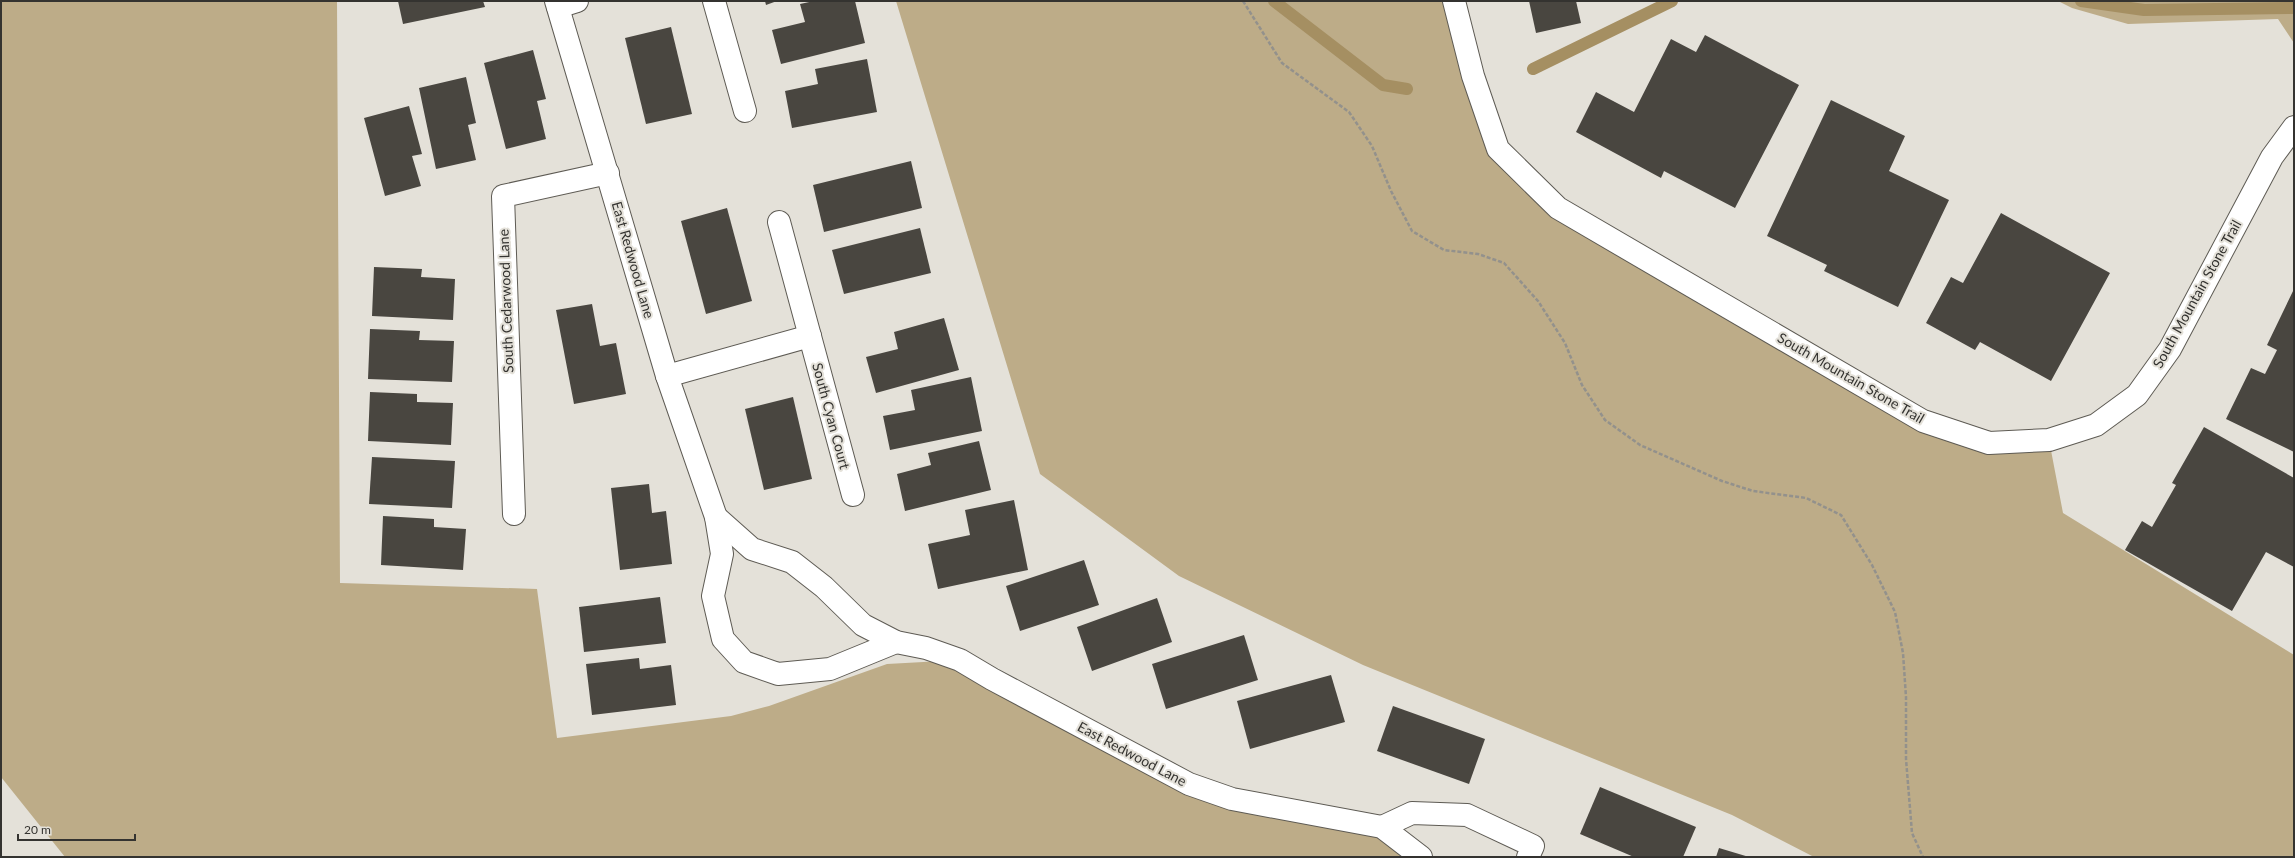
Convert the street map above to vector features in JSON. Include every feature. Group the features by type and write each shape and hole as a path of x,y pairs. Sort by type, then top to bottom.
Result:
{"street":[{"path":"714,1 745,111"},
{"name":"South Mountain Stone Trail","path":"1454,1 1473,76 1498,149 1558,208 1923,421 1989,444 2049,440 2096,425 2137,395 2170,349 2272,157 2294,126"},
{"name":"East Redwood Lane","path":"564,3 608,173 667,376 716,517 722,554 713,596 723,639 744,662 778,674 830,668 896,642"},
{"name":"South Cedarwood Lane","path":"514,514 503,196 608,173"},
{"name":"South Cyan Court","path":"779,222 853,495"},
{"path":"667,376 810,336"},
{"name":"East Redwood Lane","path":"716,517 752,549 792,562 824,587 863,625 896,642 926,648 960,660 999,683 1189,784 1232,800 1382,827 1421,857"},
{"path":"1382,827 1412,813 1467,815 1533,846 1528,857"}],"path":[{"path":"1243,1 1282,63 1349,112 1372,146 1391,191 1412,232 1444,250 1478,254 1504,263 1538,300 1565,343 1582,385 1605,420 1640,445 1722,481 1753,491 1806,498 1841,515 1872,565 1895,612 1903,653 1906,759 1912,833 1923,857"}],"shaded area":[{"path":"1,1 337,1 340,583 537,589 557,738 731,716 769,706 887,664 960,660 1189,784 1382,827 1421,857 65,857 1,777"},
{"path":"896,1 1454,1 1498,149 1558,207 1923,421 1989,443 2049,440 2063,513 2294,655 2294,857 1814,857 1732,815 1363,665 1179,576 1040,474"},
{"path":"2058,1 2294,1 2294,43 2278,19 2128,24 2072,8"}],"building":[{"path":"398,1 483,1 485,7 403,24"},
{"path":"765,1 777,1 766,5"},
{"path":"814,1 855,1 865,43 781,64 772,30 805,22 800,4"},
{"path":"1529,1 1576,1 1581,23 1536,33"},
{"path":"671,27 692,114 646,124 625,38"},
{"path":"1705,35 1799,85 1735,208 1664,171 1661,178 1576,132 1596,92 1634,112 1671,39 1696,52"},
{"path":"533,50 546,99 537,101 546,139 506,149 484,63"},
{"path":"867,59 877,112 792,128 785,91 818,84 815,69"},
{"path":"466,77 476,123 468,125 476,160 436,169 419,88"},
{"path":"1831,100 1905,136 1889,171 1949,200 1898,307 1824,271 1827,265 1767,236"},
{"path":"409,106 422,154 412,156 421,186 385,196 364,118"},
{"path":"911,161 922,208 824,232 813,185"},
{"path":"727,208 752,301 706,314 681,221"},
{"path":"2001,213 2110,273 2051,381 1980,342 1975,350 1926,323 1951,277 1963,283"},
{"path":"920,228 931,273 844,294 832,250"},
{"path":"374,267 422,269 421,277 455,279 453,320 372,316"},
{"path":"2294,289 2294,452 2226,419 2251,368 2265,374 2277,350 2267,345"},
{"path":"592,304 600,346 616,343 626,394 574,404 556,310"},
{"path":"944,318 959,370 876,393 866,357 898,349 894,332"},
{"path":"370,329 420,331 419,340 454,341 452,382 368,379"},
{"path":"971,377 982,431 890,450 883,416 915,410 911,390"},
{"path":"370,392 417,394 417,402 453,403 451,445 368,441"},
{"path":"793,397 812,479 764,490 745,409"},
{"path":"2204,427 2294,478 2294,567 2266,552 2232,611 2125,550 2142,521 2152,527 2176,485 2172,483"},
{"path":"979,441 991,490 905,511 897,474 931,465 928,453"},
{"path":"372,457 455,461 452,508 369,504"},
{"path":"649,484 652,513 666,511 672,564 620,570 611,488"},
{"path":"1014,500 1028,570 938,589 928,544 970,535 965,510"},
{"path":"383,516 434,519 434,527 466,529 463,570 381,565"},
{"path":"1084,560 1099,605 1020,631 1006,586"},
{"path":"660,597 666,643 584,652 579,607"},
{"path":"1157,598 1172,642 1092,671 1077,627"},
{"path":"1244,635 1258,680 1166,709 1152,664"},
{"path":"639,658 640,669 671,665 676,705 592,715 586,664"},
{"path":"1331,675 1345,722 1250,749 1237,701"},
{"path":"1393,706 1485,739 1469,784 1377,751"},
{"path":"1600,787 1696,827 1683,857 1634,857 1580,834"},
{"path":"1719,848 1749,857 1716,857"}],"waterway":[{"path":"1274,1 1383,85 1407,89"},
{"path":"1533,69 1672,1"},
{"path":"2081,1 2144,10 2294,8"}]}
